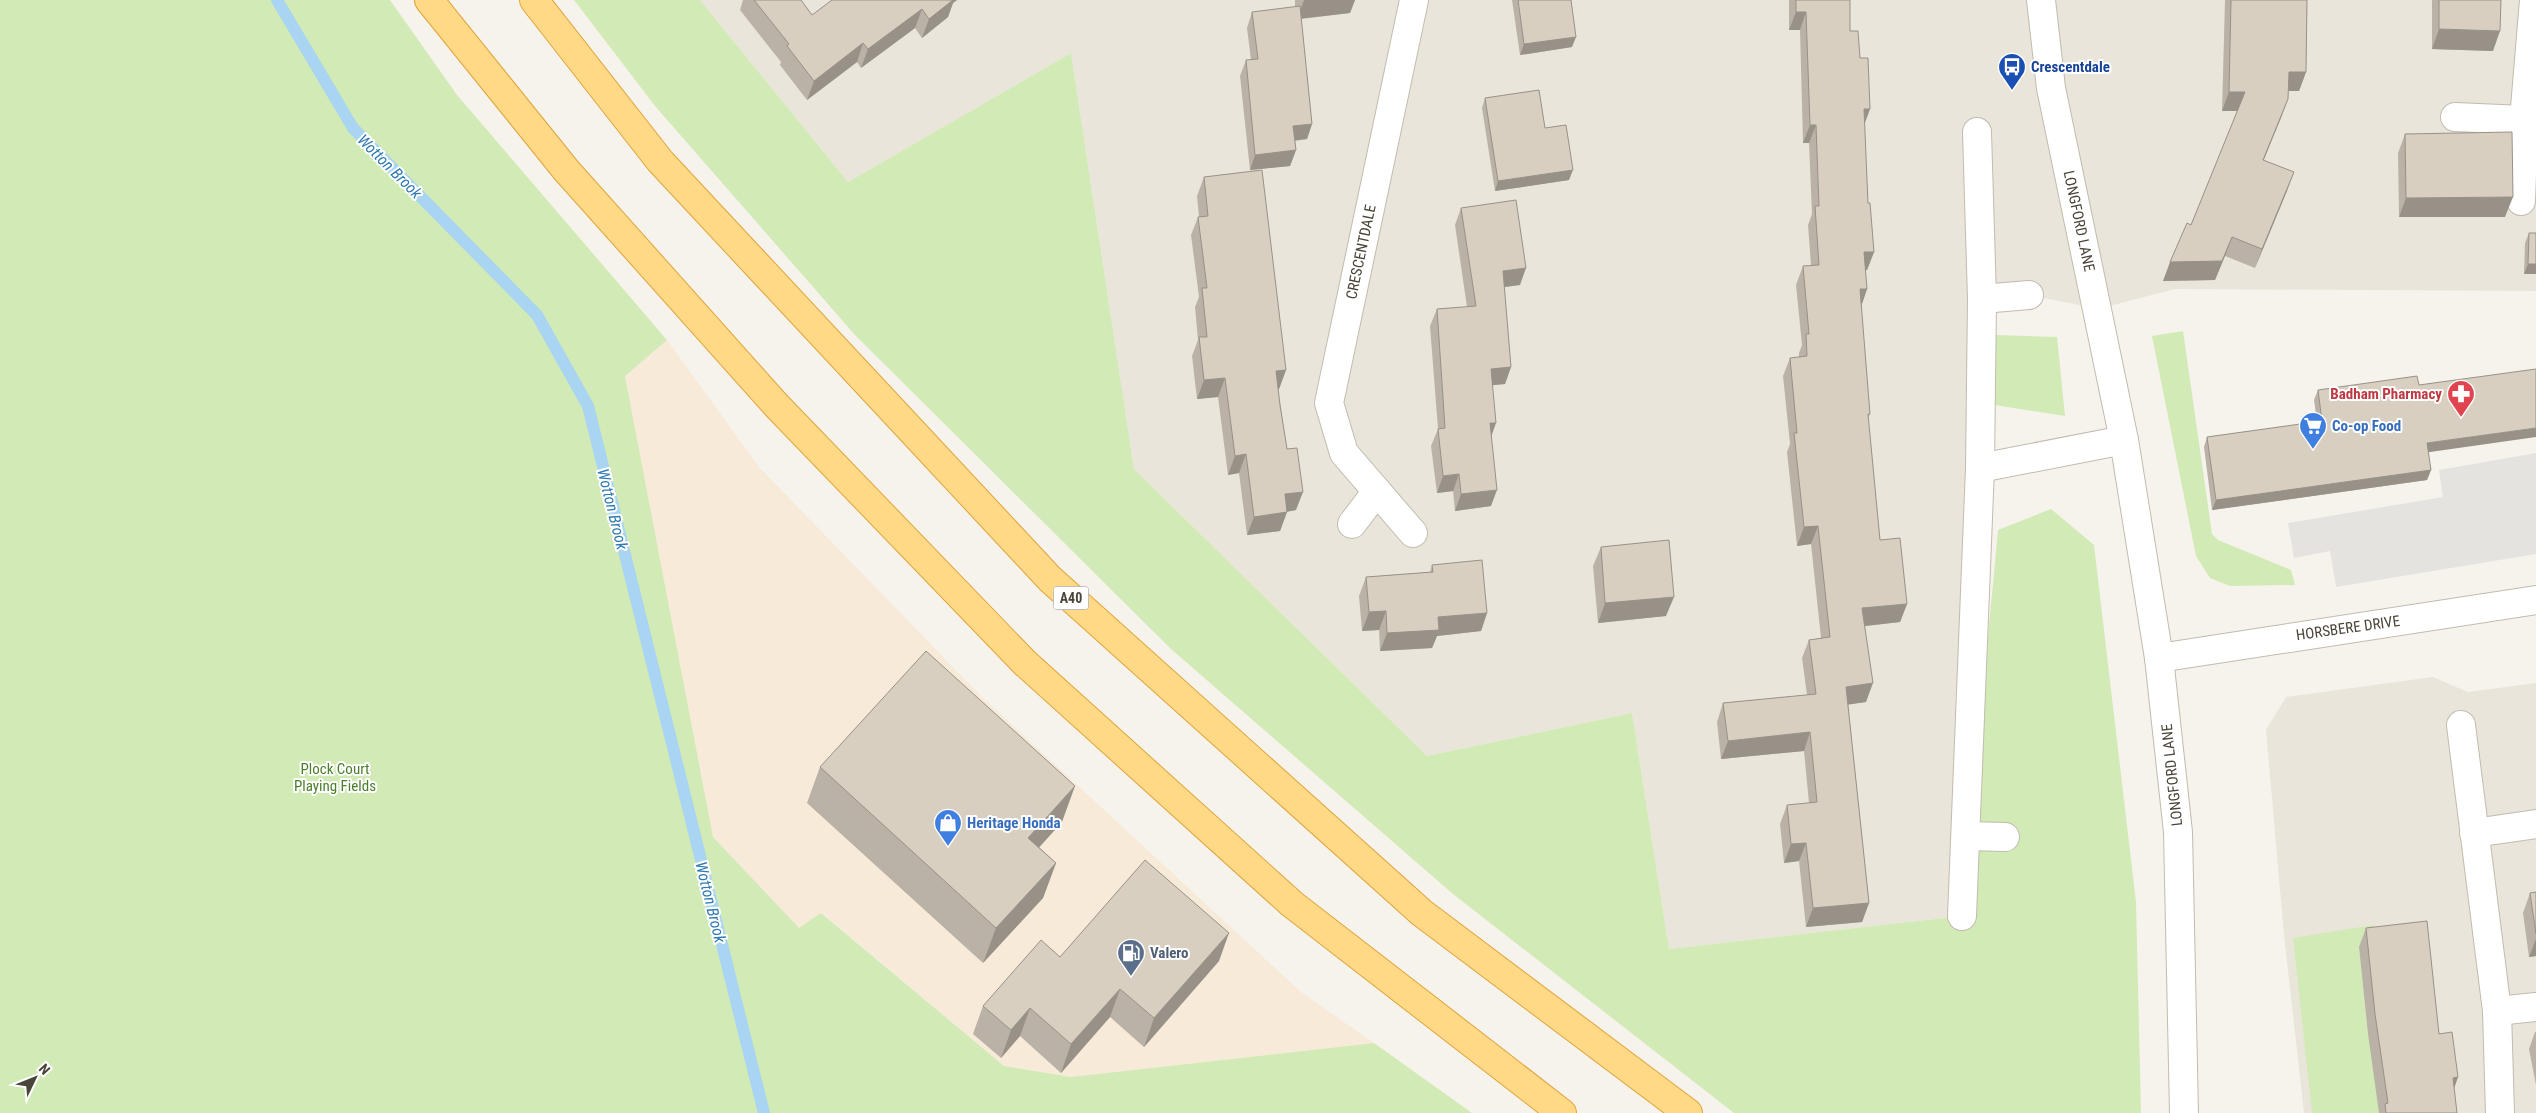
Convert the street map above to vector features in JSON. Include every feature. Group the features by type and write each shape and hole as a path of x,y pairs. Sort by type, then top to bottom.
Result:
{"highway":[{"path":"429,0 566,170 777,406 1025,663 1292,904 1562,1113"},
{"name":"A40","path":"534,0 660,161 1050,579 1422,913 1688,1113"}],"street":[{"name":"CRESCENTDALE","path":"1413,533 1344,452 1330,403 1414,0"},
{"name":"LONGFORD LANE","path":"2041,0 2051,88 2124,440 2159,658 2178,832 2184,1113"},
{"path":"2521,201 2524,120 2534,0"},
{"path":"2455,117 2524,120"},
{"path":"1962,916 1980,468 1982,299 1977,132"},
{"path":"1982,299 2030,295"},
{"path":"1980,468 2124,440"},
{"path":"1352,524 1377,491"},
{"name":"HORSBERE DRIVE","path":"2159,658 2536,600"},
{"path":"2461,725 2497,1011 2500,1113"},
{"path":"2474,833 2536,824"},
{"path":"1966,836 2005,837"},
{"path":"2497,1011 2536,1007"}],"shaded area":[{"path":"700,0 2536,0 2536,291 2175,289 2098,309 2029,295 1982,299 1962,916 1669,949 1632,713 1427,756 1134,469 1071,53 848,182"},
{"path":"667,340 759,467 981,696 1301,992 1374,1043 1071,1077 1004,1066 822,913 799,929 713,837 625,376"},
{"path":"2536,453 2536,554 2336,587 2330,551 2294,558 2288,523 2443,497 2439,470"},
{"path":"2433,677 2468,692 2536,683 2536,1113 2304,1113 2284,935 2266,730 2286,697"}],"green space":[{"name":"Plock Court Playing Fields","path":"0,0 390,0 457,95 667,340 625,376 713,837 799,928 821,913 1004,1066 1071,1077 1374,1043 1472,1113 0,1113"},
{"path":"574,0 700,0 848,182 1071,53 1134,469 1427,756 1632,713 1669,949 1962,916 1998,530 2051,509 2094,545 2136,902 2141,1113 1734,1113 1453,894 1171,649 855,335 655,106"},
{"path":"2183,331 2212,534 2218,540 2291,570 2295,585 2230,586 2210,578 2196,556 2152,336"},
{"path":"1996,335 2057,337 2065,416 1995,405"},
{"path":"2373,925 2375,946 2359,947 2368,1037 2370,1036 2380,1113 2312,1113 2293,938"}],"building":[{"path":"754,0 801,0 812,15 832,0 953,0 929,19 922,9 868,49 863,43 814,81 787,46 789,44"},
{"path":"1518,0 1571,0 1576,37 1524,44"},
{"path":"1796,0 1850,0 1850,31 1858,31 1860,58 1868,58 1870,109 1864,109 1868,203 1870,203 1874,252 1864,252 1867,289 1860,289 1870,414 1868,414 1880,540 1900,538 1907,604 1862,608 1873,683 1846,687 1869,903 1813,908 1806,843 1791,844 1787,805 1817,802 1810,732 1728,741 1723,703 1816,694 1809,640 1830,637 1818,526 1804,527 1794,433 1797,433 1790,358 1807,356 1806,334 1809,334 1803,266 1819,265 1815,206 1819,206 1816,125 1810,125 1806,12 1796,12"},
{"path":"2231,0 2307,0 2306,72 2289,72 2288,99 2263,160 2294,172 2262,249 2232,237 2222,261 2170,262 2187,223 2191,225 2245,92 2229,92"},
{"path":"2439,0 2501,0 2500,31 2439,29"},
{"path":"1300,6 1312,124 1293,126 1296,150 1255,155 1246,60 1258,59 1252,12"},
{"path":"1539,90 1545,128 1566,125 1573,170 1498,181 1485,98"},
{"path":"2512,132 2513,197 2406,198 2405,134"},
{"path":"1262,170 1286,370 1276,371 1280,405 1287,449 1297,448 1303,492 1285,494 1287,512 1254,517 1246,454 1235,456 1225,378 1204,380 1199,337 1207,337 1202,288 1207,288 1198,217 1208,216 1204,177"},
{"path":"1516,200 1526,268 1503,271 1511,367 1491,369 1496,423 1490,423 1497,490 1461,494 1459,474 1443,476 1438,429 1445,428 1437,309 1476,306 1461,208"},
{"path":"2529,233 2536,233 2536,264 2528,264"},
{"name":"Co-op Food","path":"2536,369 2536,428 2427,443 2431,470 2216,500 2207,437 2322,421 2318,390 2417,376 2419,385"},
{"path":"1669,540 1674,597 1605,603 1601,547"},
{"path":"1482,560 1487,613 1438,617 1439,630 1387,633 1386,611 1369,612 1366,577 1433,572 1432,565"},
{"name":"Heritage Honda","path":"926,651 1075,786 1028,838 1056,863 996,928 820,767"},
{"name":"Valero","path":"1145,860 1229,933 1154,1018 1120,989 1071,1044 1030,1008 1011,1030 983,1006 1041,940 1060,957"},
{"path":"2536,892 2536,934 2530,893"},
{"path":"2427,921 2439,1034 2452,1032 2458,1077 2453,1078 2457,1113 2386,1113 2385,1104 2388,1103 2375,1014 2366,928"}],"waterway":[{"name":"Wotton Brook","path":"277,0 353,128 537,315 588,406 764,1113"}],"place":[{"name":"Crescentdale","path":"2012,91"},
{"name":"Badham Pharmacy","path":"2461,418"},
{"name":"Co-op Food","path":"2313,450"},
{"name":"Heritage Honda","path":"948,847"},
{"name":"Valero","path":"1131,977"}]}
